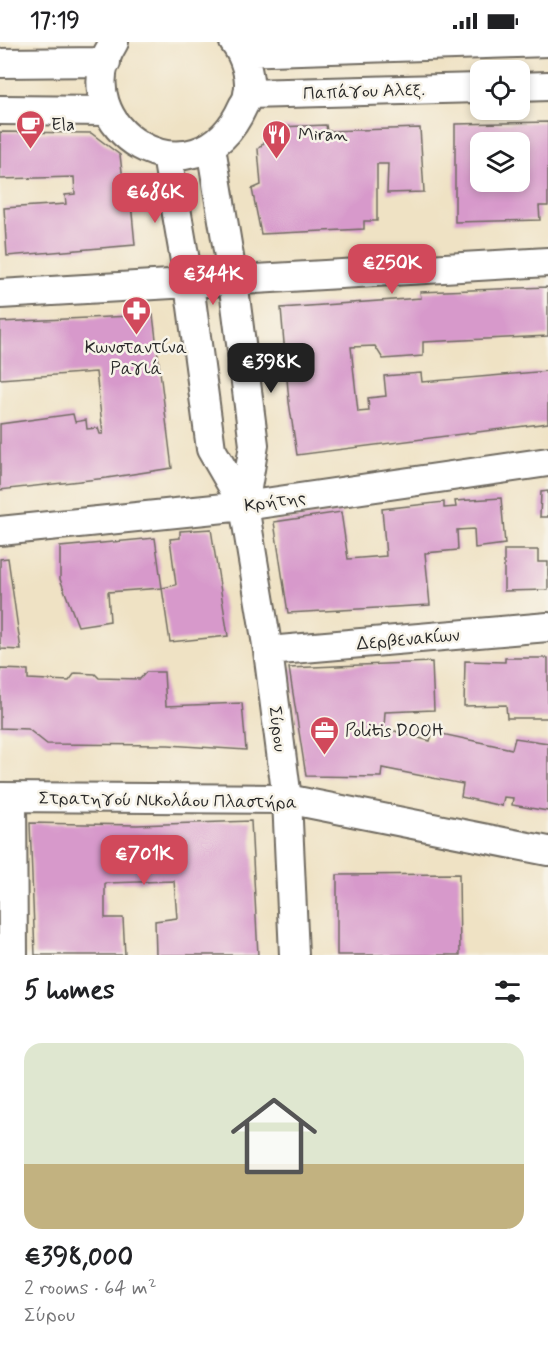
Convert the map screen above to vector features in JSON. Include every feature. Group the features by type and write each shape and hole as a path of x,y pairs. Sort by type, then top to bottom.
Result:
{"street":[{"path":"0,63 110,52 101,83 108,111 122,133 141,147 167,156 183,155 211,147 235,123 249,94 247,74 238,47 548,42"},
{"path":"530,87 548,86"},
{"name":"Παπάγου Αλεξ.","path":"249,94 470,88"},
{"path":"0,110 108,111"},
{"name":"Σύρου","path":"211,147 233,280 254,445 244,506 268,651 287,799 294,955"},
{"name":"Σύρου","path":"167,156 189,284 211,449 244,506"},
{"path":"0,294 548,262"},
{"name":"Κρήτης","path":"0,531 244,506 548,462"},
{"name":"Δερβενακίων","path":"268,651 548,627"},
{"path":"6,797 13,955"},
{"name":"Στρατηγού Νικολάου Πλαστήρα","path":"6,797 287,799 548,851"}],"building":[{"path":"548,122 548,206 539,206 540,220 455,222 455,124"},
{"path":"326,125 327,131 420,128 424,192 387,193 388,164 377,164 377,221 364,221 364,229 261,234 252,189 261,185 258,149 279,127"},
{"path":"0,132 91,133 120,155 124,188 131,203 135,245 7,256 4,208 66,204 65,195 75,194 74,177 0,179"},
{"path":"548,287 548,336 423,342 423,356 383,359 375,346 351,347 358,412 369,411 368,398 386,396 384,376 421,373 422,382 548,371 548,423 297,455 289,402 281,308 421,298 420,292"},
{"path":"153,315 172,468 0,490 0,424 73,414 75,422 86,420 87,429 98,428 100,434 103,434 96,372 0,379 0,322"},
{"path":"548,491 548,517 540,517 541,492"},
{"path":"501,498 505,544 475,548 474,529 457,530 458,550 425,553 430,605 288,613 274,522 341,512 348,559 386,556 382,509 444,502 444,508 456,507 455,501"},
{"path":"211,529 228,636 170,642 162,588 176,585 170,539 180,538 180,531"},
{"path":"155,538 162,588 108,592 110,621 78,626 60,579 60,547"},
{"path":"504,550 538,550 538,562 548,562 548,590 504,591"},
{"path":"8,558 21,650 1,649 0,642 0,559"},
{"path":"505,658 548,658 548,718 507,718 506,705 464,706 465,661 505,662"},
{"path":"432,662 434,710 385,712 384,728 430,741 433,732 512,749 515,738 548,743 548,811 512,805 513,798 504,797 502,806 461,797 463,784 382,768 381,777 306,776 289,668"},
{"path":"0,669 28,670 28,679 69,681 75,673 95,674 99,678 140,679 146,672 164,672 166,706 242,703 246,750 168,745 47,744 28,729 0,728"},
{"path":"251,821 258,955 156,955 155,921 177,918 174,881 105,883 105,918 123,918 125,955 35,955 30,823 137,825"},
{"path":"459,874 460,955 337,955 337,875"}],"place":[{"name":"Ela","path":"30,150"},
{"name":"Miran","path":"277,160"},
{"name":"Κωνσταντίνα Ραγιά","path":"136,336"},
{"name":"Politis DOOH","path":"324,756"}]}
